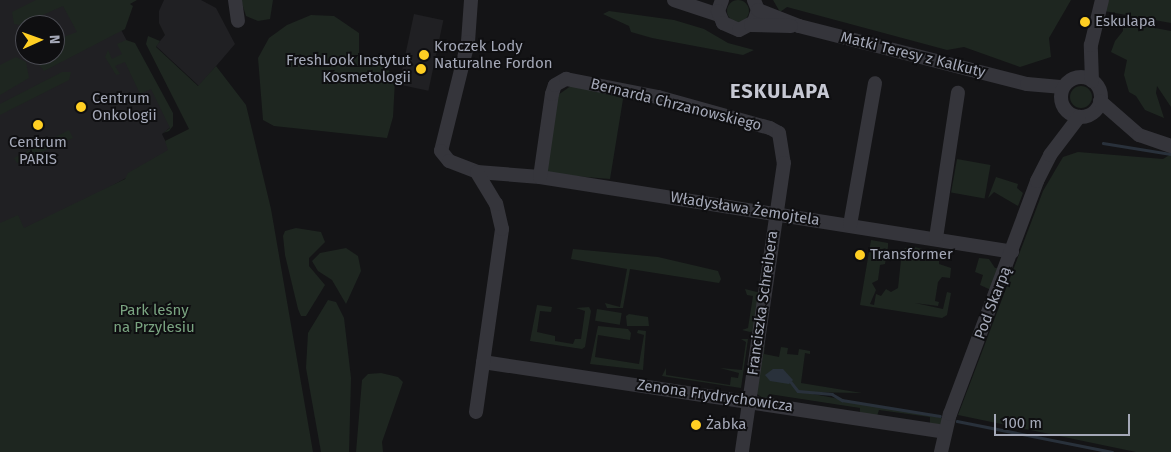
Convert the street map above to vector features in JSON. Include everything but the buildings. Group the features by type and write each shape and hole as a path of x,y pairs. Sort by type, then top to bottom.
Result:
{"street":[{"path":"235,0 238,21"},
{"path":"470,35 471,0"},
{"path":"470,35 480,0"},
{"path":"675,0 720,5"},
{"path":"1102,0 1091,45 1077,77 1063,99 1085,115 1130,128 1156,142 1171,146"},
{"name":"Matki Teresy z Kalkuty","path":"720,5 723,23 733,30 751,25 800,26"},
{"path":"751,25 756,5"},
{"name":"Matki Teresy z Kalkuty","path":"756,5 800,26 1027,84 1063,99"},
{"name":"Władysława Żemojtela","path":"470,35 441,151 449,161 477,172 540,177 936,238 1012,252"},
{"path":"1091,45 1092,81"},
{"path":"1077,77 1092,81 1098,88 1100,101 1130,128"},
{"name":"Bernarda Chrzanowskiego","path":"540,177 555,85 560,80 573,80 658,97 770,128 779,133 784,163 776,213"},
{"path":"850,225 875,83"},
{"path":"936,238 958,93"},
{"name":"Pod Skarpą","path":"941,452 946,432 1012,252 1050,155 1063,99"},
{"path":"1085,115 1100,101"},
{"name":"Pod Skarpą","path":"1050,155 1085,115"},
{"path":"476,412 502,229 496,204 477,172"},
{"name":"Franciszka Schreibera","path":"742,452 776,213"},
{"name":"Zenona Frydrychowicza","path":"483,362 946,432"}],"shaded area":[{"name":"Centrum Onkologii","path":"0,0 132,0 118,24 172,126 162,134 171,153 0,248"},
{"path":"164,0 201,0 216,8 235,44 199,86 156,46 165,35 159,23 159,11"},
{"path":"414,14 443,20 428,91 399,84"},
{"path":"773,369 783,369 793,380 789,384 770,381 765,375"}],"green space":[{"path":"36,0 137,0 130,4 133,6 125,29 65,60 65,36 77,32 63,6 43,15 15,15 15,24 12,12"},
{"path":"241,0 273,0 270,19 258,21 246,16"},
{"path":"738,0 746,3 749,11 746,19 738,22 730,19 727,11 730,3"},
{"path":"773,0 1071,0 1049,38 1051,57 1020,67 964,47 947,50 787,7 780,12"},
{"path":"1108,0 1171,0 1171,23 1104,11"},
{"path":"609,11 674,20 704,29 728,43 754,50 743,55 652,38 631,32 629,26 603,14"},
{"path":"311,15 334,16 359,33 359,54 385,65 395,80 393,117 387,138 274,126 263,120 258,58 269,38 287,25"},
{"path":"1123,22 1171,31 1171,107 1157,86 1156,93 1164,118 1145,110 1136,96 1129,92 1124,75 1127,60 1111,52 1115,41 1123,31"},
{"name":"Park leśny na Przylesiu","path":"148,36 160,41 156,47 198,86 216,66 246,105 271,209 313,452 0,452 0,223 18,215 24,228 125,179 128,173 168,150 165,141 189,129 146,44"},
{"path":"126,40 135,43 173,113 173,126 169,131 163,133 170,128 151,89 140,94 125,62 115,66 120,74 116,75 105,57 108,50 112,59 122,54 117,44"},
{"path":"15,58 15,65 27,65 29,78 0,95 0,65"},
{"path":"39,65 56,65 44,71"},
{"path":"62,72 71,72 69,80 0,115 0,104"},
{"path":"575,83 624,93 610,179 551,174 544,167 558,95"},
{"path":"1077,86 1085,86 1092,93 1092,101 1085,108 1077,108 1070,101 1070,93"},
{"path":"69,130 73,138 17,163 14,158"},
{"path":"1078,152 1163,159 1171,154 1171,452 1136,452 958,415 1043,191 1063,157"},
{"path":"957,159 990,165 985,198 951,192"},
{"path":"996,177 1018,184 1017,188 1023,193 1018,206 994,192 988,198"},
{"path":"296,228 321,232 325,242 309,258 309,266 325,285 306,316 301,316 298,309 285,255 283,236 285,231"},
{"path":"871,240 888,243 888,247 885,264 880,265 878,280 872,283 876,290 870,304 874,305 876,294 881,296 886,289 891,292 898,288 902,250 910,246 939,253 939,264 951,268 950,278 942,277 938,282 935,301 939,302 938,306 915,303 943,309 947,292 951,293 947,315 942,318 860,305"},
{"path":"346,248 358,256 361,271 346,304 332,280 318,271 312,261 320,253"},
{"path":"573,249 658,257 718,271 721,279 719,283 630,269 623,308 607,308 605,303 620,307 627,269 571,259"},
{"path":"979,258 989,259 995,268 999,268 991,290 980,285 983,275 975,272"},
{"path":"745,289 761,293 762,328 750,332 742,330 748,328 753,296 747,295"},
{"path":"328,300 336,302 344,318 351,378 349,452 321,452 306,368 308,333"},
{"path":"537,305 552,307 551,312 540,311 537,332 555,336 555,341 573,344 575,339 581,339 585,311 576,308 589,307 591,311 585,347 582,349 530,341"},
{"path":"597,309 622,313 620,325 595,321"},
{"path":"629,314 648,317 649,326 627,326 626,316"},
{"path":"598,326 628,329 631,333 630,340 598,335 595,357 639,364 644,335 637,333 638,330 646,331 643,370 590,364"},
{"path":"741,339 748,339 741,388 662,376 666,368 666,375 730,385 731,377 738,378 739,373 720,368 742,370 746,342"},
{"path":"762,343 765,344 764,354 779,357 781,347 788,348 787,354 798,355 799,349 810,351 810,354 805,353 801,383 862,393 802,392 942,418 944,422 940,425 930,423 930,417 879,410 877,416 860,414 860,408 769,394 768,400 765,400 756,393"},
{"path":"381,373 398,377 403,382 382,442 383,452 356,452 362,380 368,374"}],"waterway":[{"path":"1103,143 1171,154"},
{"path":"791,382 798,391 832,394 842,400 940,416"},
{"path":"957,421 1112,452"}],"place":[{"name":"Eskulapa","path":"1085,22"},
{"name":"Kroczek Lody Naturalne Fordon","path":"424,55"},
{"name":"FreshLook Instytut Kosmetologii","path":"421,69"},
{"name":"Centrum Onkologii","path":"81,107"},
{"name":"Centrum PARIS","path":"38,125"},
{"name":"Transformer","path":"860,255"},
{"name":"Żabka","path":"696,425"}],"district":[{"name":"ESKULAPA","path":"780,91"}]}
